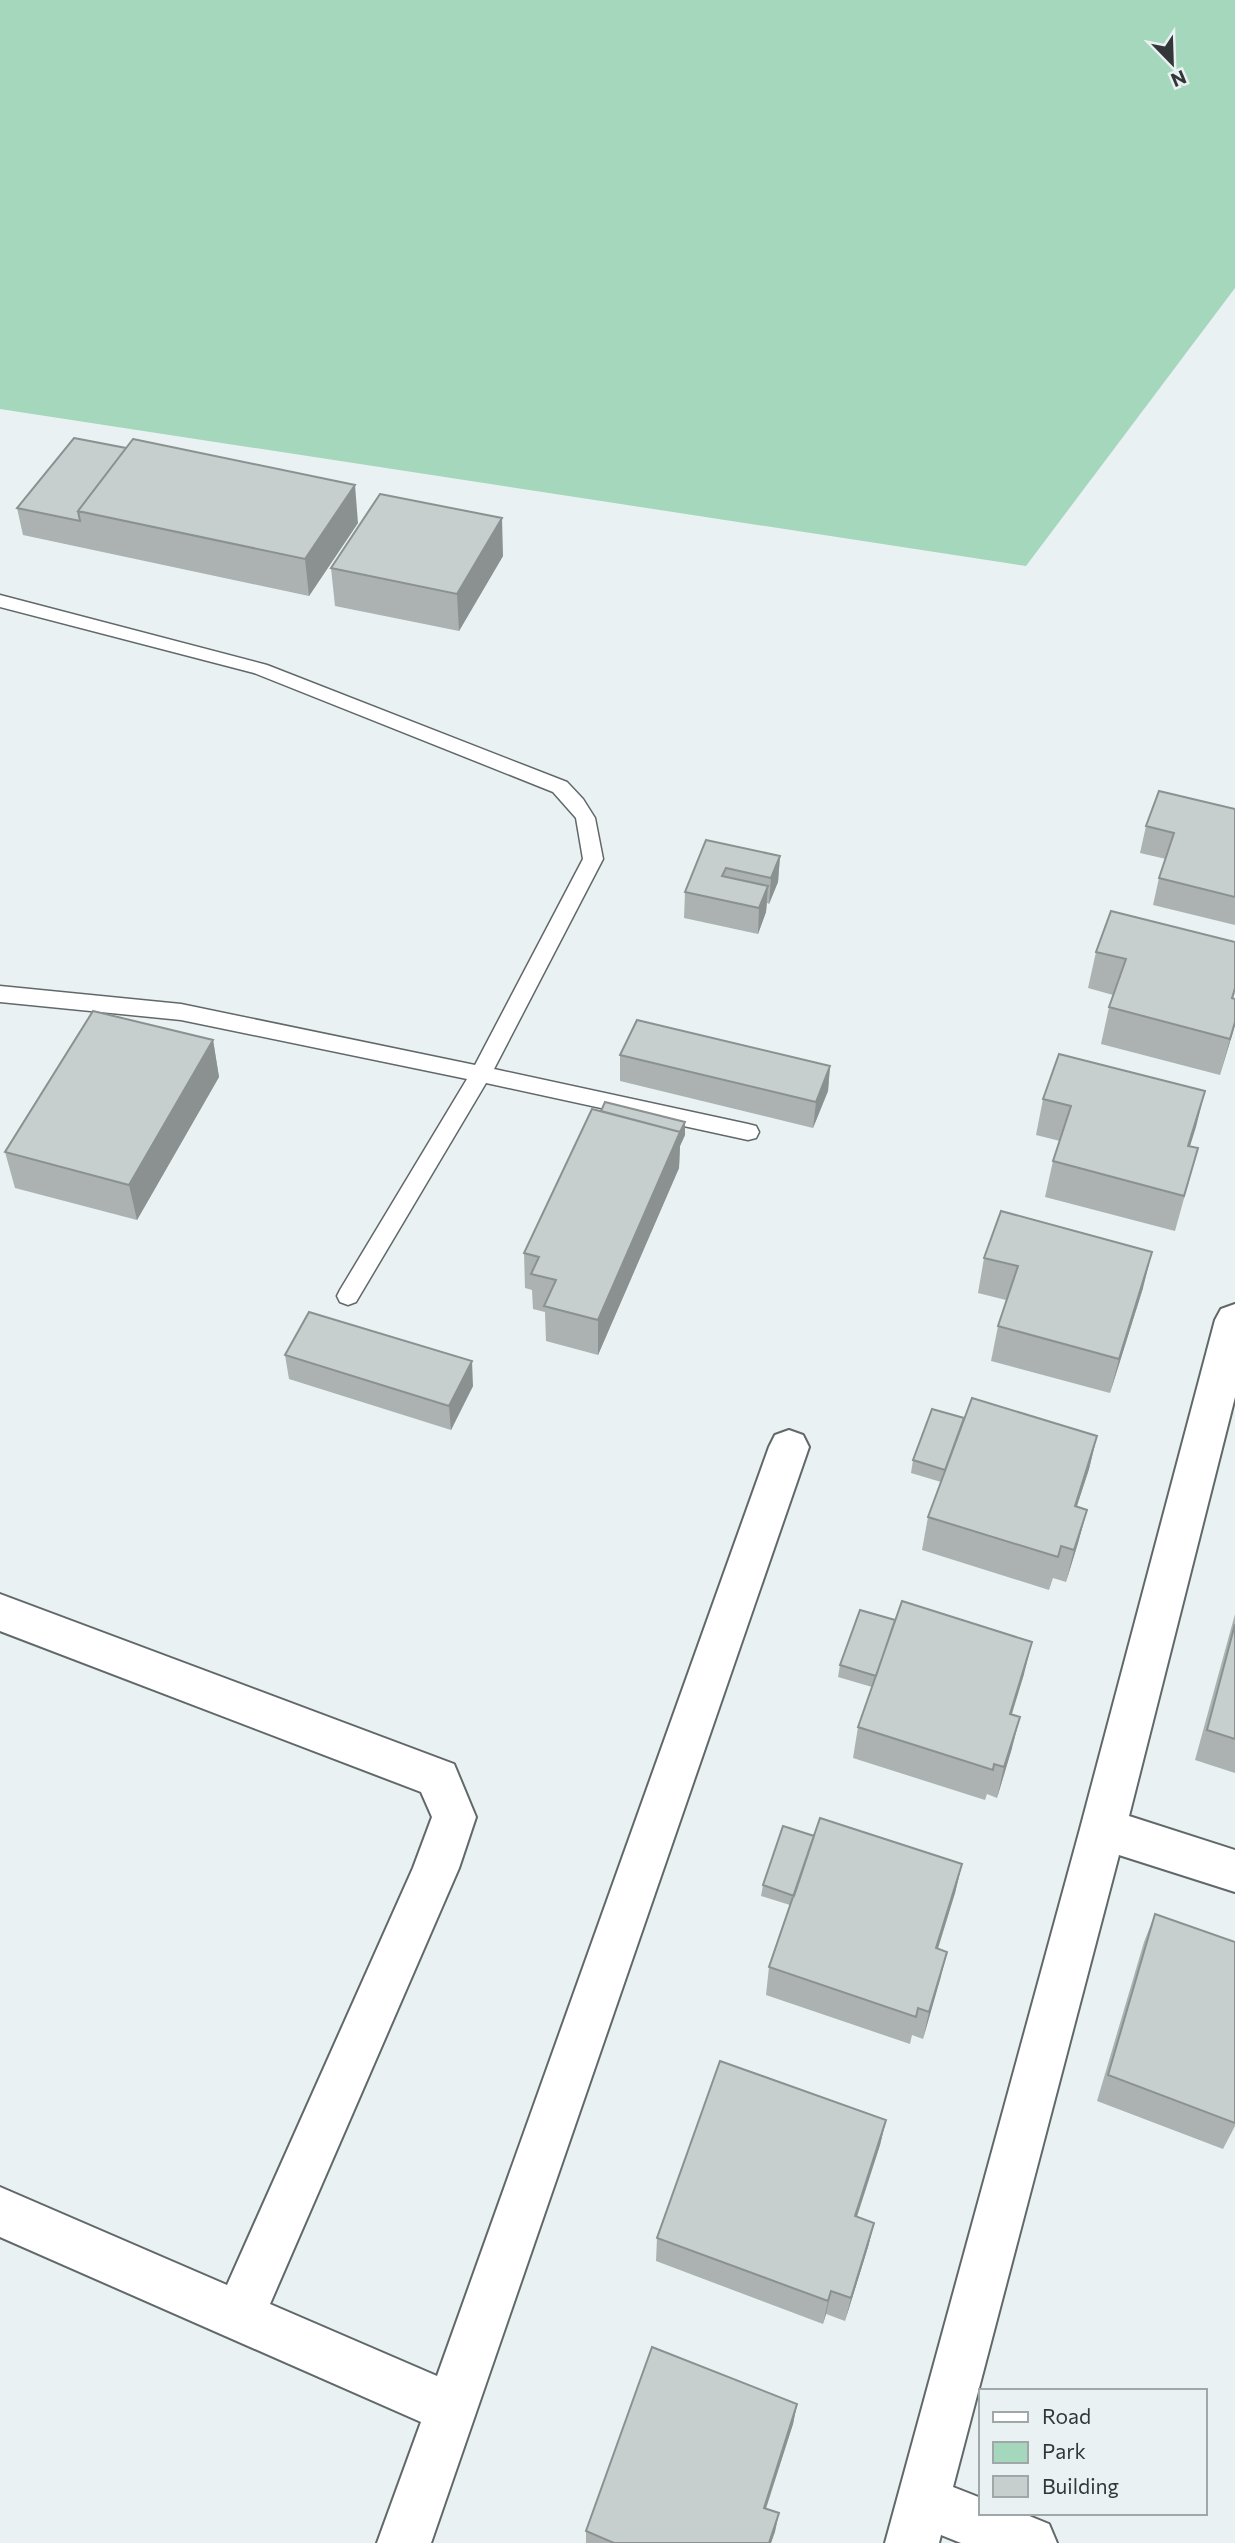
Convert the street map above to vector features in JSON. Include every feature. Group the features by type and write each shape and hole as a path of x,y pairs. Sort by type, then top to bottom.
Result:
{"street":[{"path":"1030,2543 918,2522 1103,1829 1235,1320"},
{"path":"404,2543 789,1447"},
{"path":"0,1612 438,1778 454,1817 436,1868 239,2316"},
{"path":"1103,1829 1235,1871"},
{"path":"0,2212 452,2409"}],"lane":[{"path":"0,601 260,669 560,787 580,806 592,831 593,859 481,1074 348,1296"},
{"path":"0,994 180,1012 748,1132"}],"green space":[{"path":"0,0 1235,0 1235,288 1026,566 0,409"}],"building":[{"path":"74,438 126,448 78,511 80,521 17,508"},
{"path":"133,439 355,485 305,559 78,511"},
{"path":"380,494 502,518 457,594 331,568"},
{"path":"1159,791 1235,809 1235,897 1159,878 1174,833 1146,826"},
{"path":"706,840 780,856 771,878 726,868 722,876 768,886 759,908 685,892"},
{"path":"1111,911 1235,942 1235,988 1232,998 1235,999 1235,1022 1230,1039 1109,1007 1126,959 1096,952"},
{"path":"93,1011 213,1040 129,1185 5,1152"},
{"path":"637,1020 830,1066 816,1102 620,1055"},
{"path":"1059,1054 1205,1091 1188,1146 1198,1148 1184,1196 1053,1161 1071,1106 1043,1099"},
{"path":"605,1102 685,1122 680,1132 601,1111"},
{"path":"592,1109 680,1132 598,1320 544,1306 556,1280 531,1274 539,1257 524,1253"},
{"path":"1001,1211 1152,1252 1119,1359 998,1326 1018,1266 984,1258"},
{"path":"309,1312 472,1361 449,1406 285,1355"},
{"path":"972,1398 1097,1436 1075,1506 1087,1510 1074,1550 1061,1546 1058,1557 928,1517"},
{"path":"932,1409 964,1418 945,1470 913,1460"},
{"path":"902,1601 1032,1642 1010,1714 1020,1717 1004,1767 994,1764 993,1770 858,1727"},
{"path":"860,1610 895,1620 876,1676 840,1665"},
{"path":"1235,1624 1235,1739 1207,1730"},
{"path":"820,1818 962,1864 936,1948 947,1952 929,2012 918,2008 916,2017 769,1967"},
{"path":"783,1826 814,1836 794,1896 763,1885"},
{"path":"1155,1914 1235,1942 1235,2123 1108,2075"},
{"path":"720,2061 886,2120 855,2216 874,2223 851,2298 831,2291 828,2301 657,2238"},
{"path":"652,2347 797,2404 764,2508 779,2513 769,2543 614,2543 586,2531"}]}
